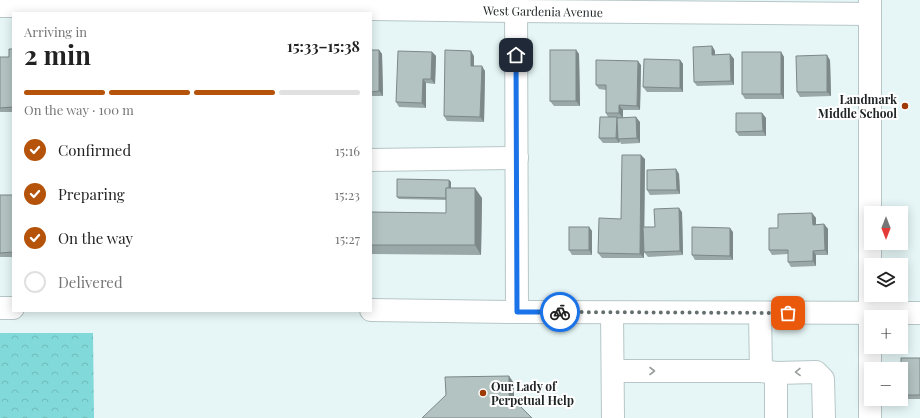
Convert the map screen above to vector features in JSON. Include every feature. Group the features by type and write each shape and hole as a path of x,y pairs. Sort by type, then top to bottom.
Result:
{"street":[{"name":"West Gardenia Avenue","path":"0,6 870,7"},
{"path":"516,6 517,312"},
{"path":"870,7 870,310"},
{"path":"372,160 517,158"},
{"path":"0,308 12,308"},
{"path":"372,310 864,313"},
{"path":"612,312 613,418"},
{"path":"760,312 776,418"},
{"path":"908,313 920,313"},
{"path":"870,354 870,418"},
{"path":"613,371 816,372 823,379 824,418"}],"green space":[{"path":"0,333 93,333 94,418 0,418"}],"building":[{"path":"712,46 712,55 730,54 731,81 694,82 693,47"},
{"path":"9,49 12,49 12,107 0,108 0,57 9,57"},
{"path":"372,50 379,50 379,91 372,92"},
{"path":"445,50 471,51 471,66 482,66 480,117 444,116"},
{"path":"550,50 576,50 576,101 550,101"},
{"path":"398,51 432,52 431,79 423,79 422,103 396,102"},
{"path":"742,52 781,52 781,94 742,94"},
{"path":"827,55 827,92 797,92 796,56"},
{"path":"644,59 680,60 680,88 643,87"},
{"path":"596,60 638,61 637,106 619,105 619,113 606,113 606,85 596,85"},
{"path":"736,113 762,113 763,131 736,132"},
{"path":"600,117 617,117 616,138 599,138"},
{"path":"636,117 637,138 618,139 617,118"},
{"path":"622,155 641,155 640,254 598,253 599,218 621,219"},
{"path":"676,169 677,190 647,190 647,170"},
{"path":"397,179 449,180 449,188 446,188 446,198 397,197"},
{"path":"446,188 475,188 475,245 372,245 372,212 446,213"},
{"path":"0,195 12,195 12,252 0,253"},
{"path":"679,208 680,251 644,252 643,227 655,227 654,209"},
{"path":"812,213 813,225 824,224 825,250 813,251 813,261 788,262 788,250 769,250 769,228 778,228 778,214"},
{"path":"569,227 589,227 589,250 569,250"},
{"path":"692,227 730,228 730,256 692,255"},
{"path":"901,358 920,358 920,395 908,395 908,362 901,362"},
{"name":"Our Lady of Perpetual Help","path":"509,376 509,395 532,418 422,418 446,395 445,377"}],"way so far":[{"path":"560,312 788,313"}],"place":[{"name":"Landmark Middle School","path":"905,106"},
{"name":"Our Lady of Perpetual Help","path":"483,393"}],"route":[{"path":"516,55 517,312 560,312"}]}
